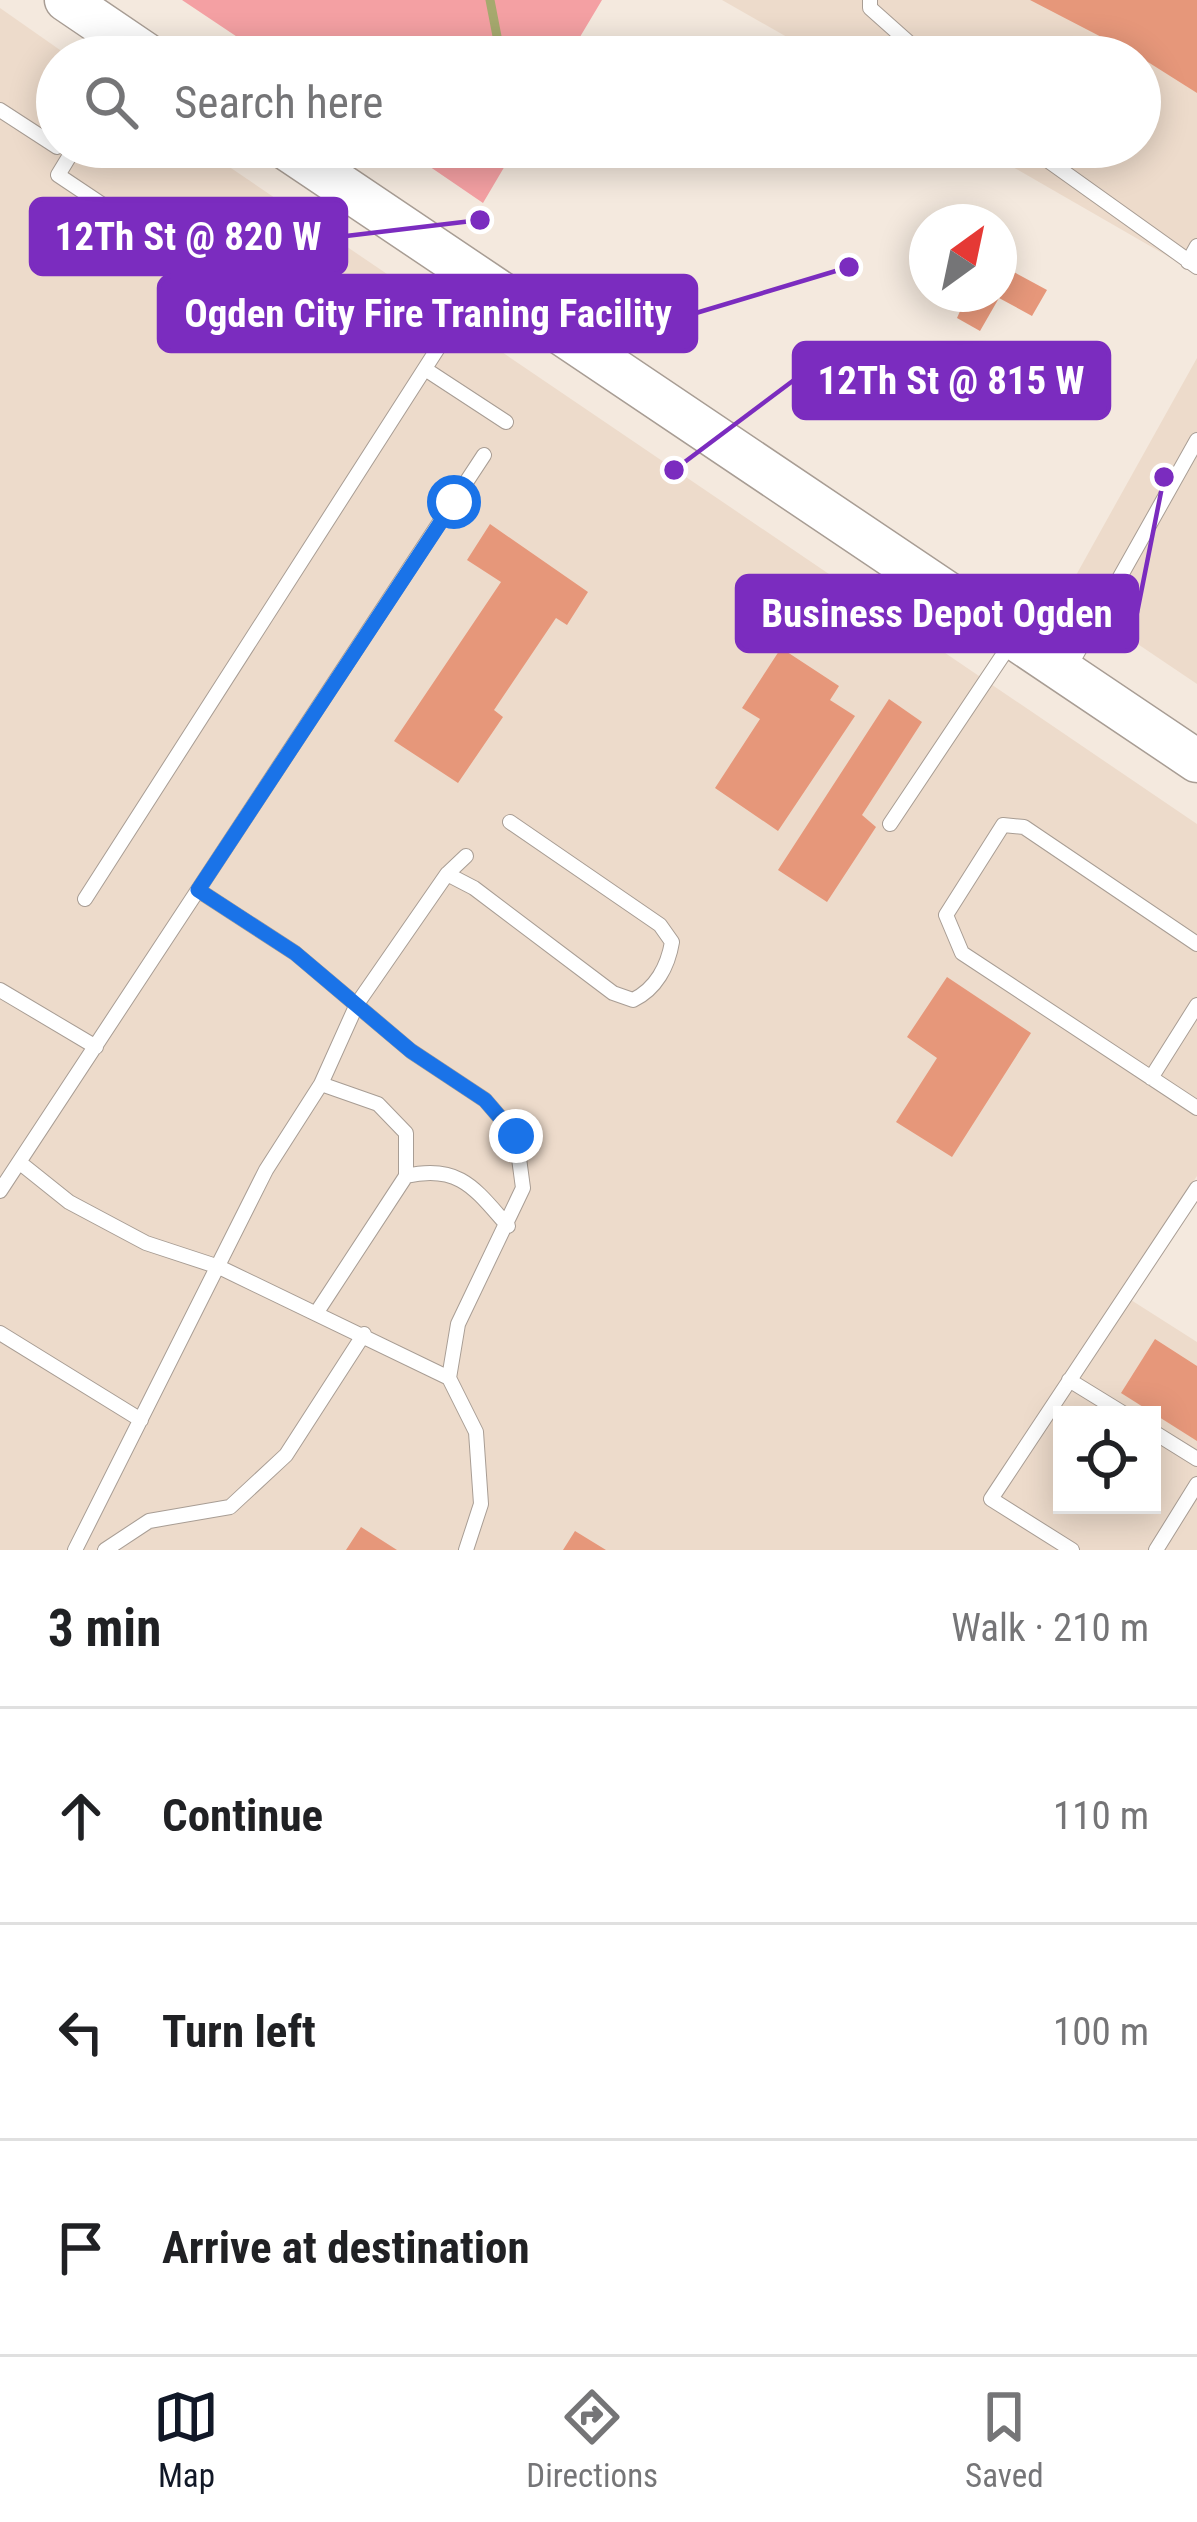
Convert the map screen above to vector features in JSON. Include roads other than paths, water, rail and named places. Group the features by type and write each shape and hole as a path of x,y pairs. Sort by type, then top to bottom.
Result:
{"main road":[{"path":"66,0 115,36"},
{"path":"315,168 1197,761"}],"lane":[{"path":"870,0 870,8 901,36"},
{"path":"0,110 36,132"},
{"path":"60,168 58,175 284,326"},
{"path":"1058,168 1193,264 1197,246"},
{"path":"86,899 481,280"},
{"path":"425,369 506,422"},
{"path":"1066,673 1197,440"},
{"path":"0,1191 484,455"},
{"path":"890,824 1014,638"},
{"path":"447,874 474,888 613,993 633,1000 646,994 668,961 672,942 660,925 510,822"},
{"path":"1197,944 1024,827 1003,825 946,915 962,952 1197,1108"},
{"path":"75,1550 266,1170 321,1084 357,1004 447,874 466,856"},
{"path":"198,890 295,953 411,1051 485,1100 516,1136 523,1188 458,1324 449,1378 476,1432 481,1504 466,1550"},
{"path":"0,990 96,1047"},
{"path":"1151,1078 1197,1005"},
{"path":"316,1312 406,1176 406,1133 378,1103 321,1084"},
{"path":"19,1162 69,1202 146,1243 219,1267 449,1378"},
{"path":"406,1176 433,1170 476,1186 508,1226"},
{"path":"1072,1550 991,1498 1197,1188"},
{"path":"0,1334 141,1420"},
{"path":"105,1550 149,1521 230,1507 286,1455 364,1334"},
{"path":"1070,1380 1112,1406"},
{"path":"1161,1437 1197,1459"},
{"path":"1156,1550 1197,1484"}],"waterway":[{"path":"490,0 497,36"}],"place":[{"name":"12Th St @ 820 W","path":"480,220"},
{"name":"Ogden City Fire Traning Facility","path":"849,267"},
{"name":"12Th St @ 815 W","path":"674,470"},
{"name":"Business Depot Ogden","path":"1164,477"}]}
